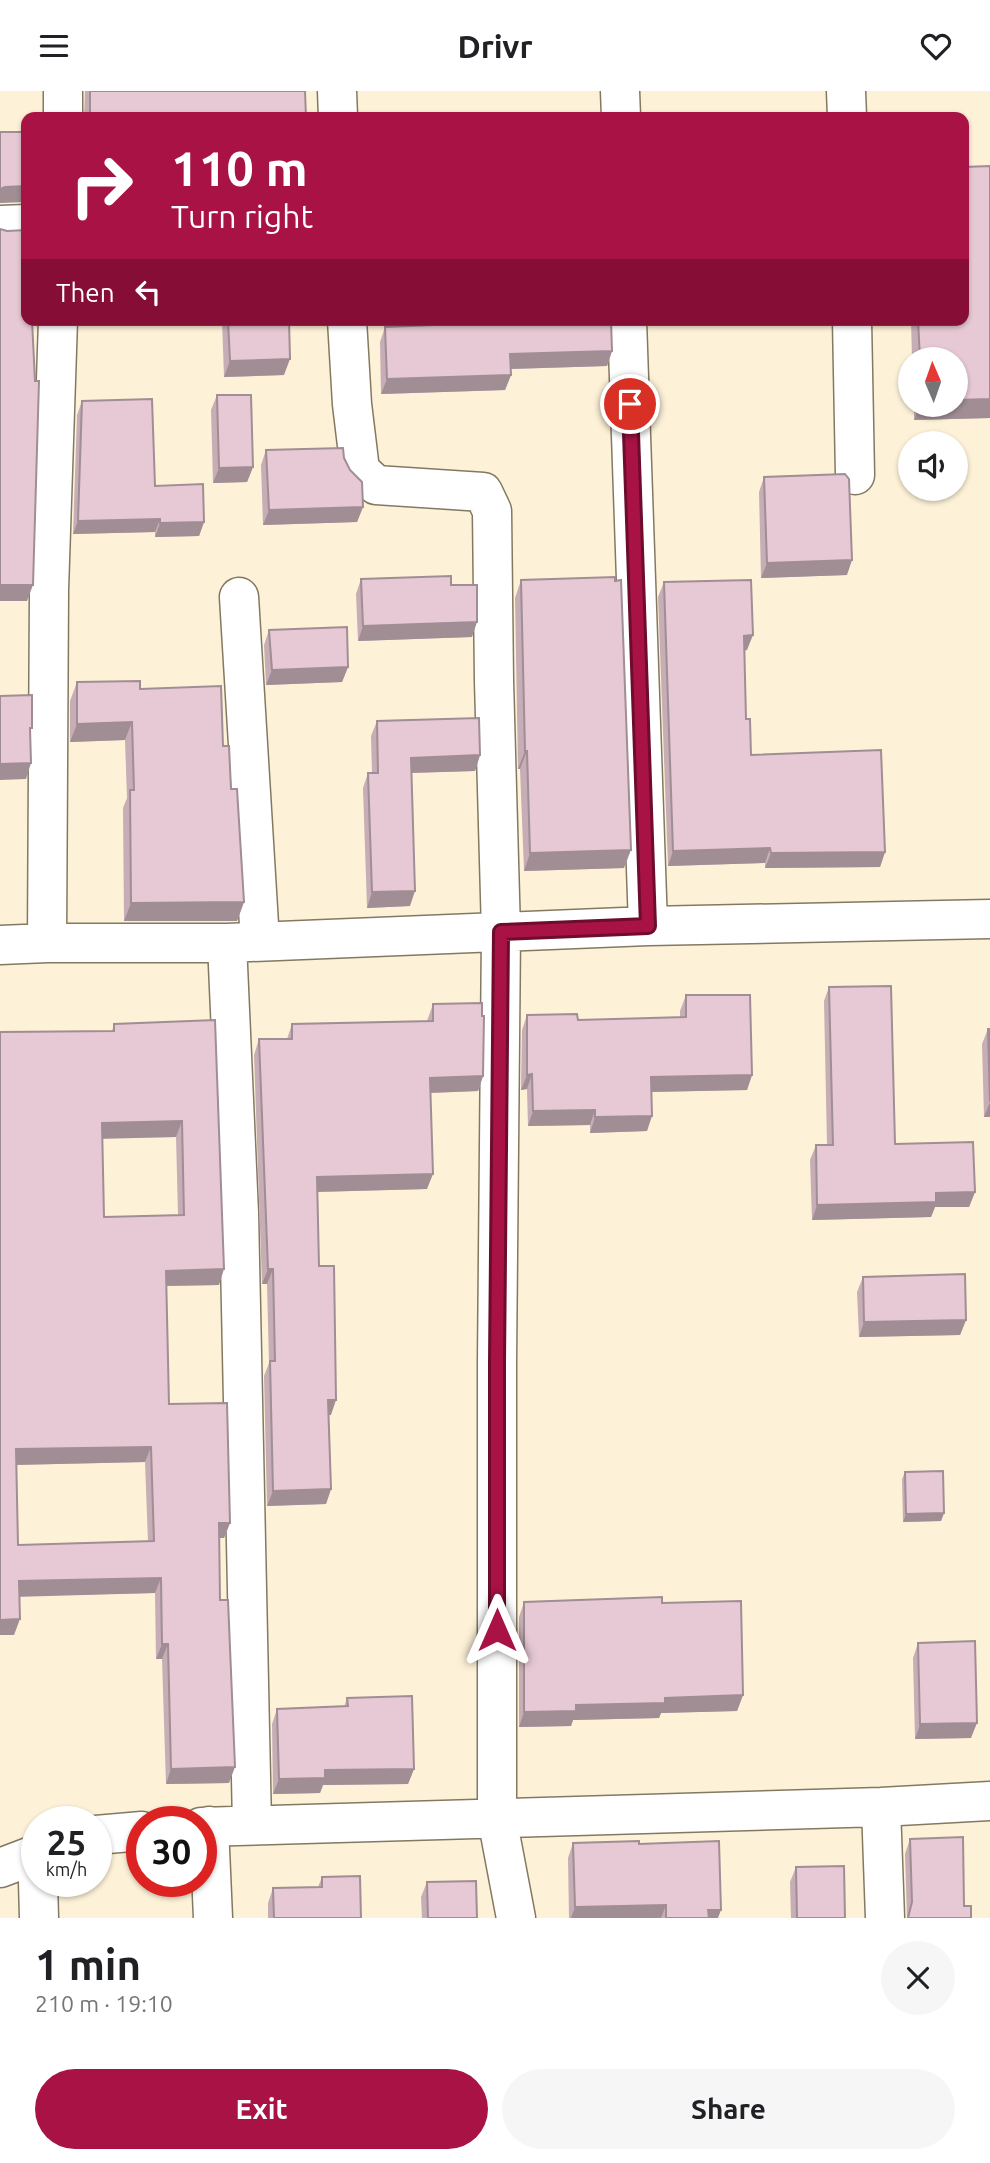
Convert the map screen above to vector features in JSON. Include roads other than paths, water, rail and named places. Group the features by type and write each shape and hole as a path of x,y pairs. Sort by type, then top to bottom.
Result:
{"street":[{"path":"63,91 63,112"},
{"path":"337,91 338,112"},
{"path":"620,91 621,112"},
{"path":"846,91 847,112"},
{"path":"0,225 21,224"},
{"path":"47,943 49,590 58,326"},
{"path":"347,326 352,404 360,470 376,485 483,492 492,511 501,932 497,1818 516,1918"},
{"path":"627,326 648,926"},
{"path":"852,326 855,475"},
{"path":"239,597 244,942 239,1213 252,1825"},
{"path":"0,945 244,942 648,926 990,919"},
{"path":"217,1826 881,1807 990,1801"},
{"path":"881,1807 885,1918"},
{"path":"0,1868 21,1860"},
{"path":"38,1897 39,1918"},
{"path":"211,1897 213,1918"}]}
